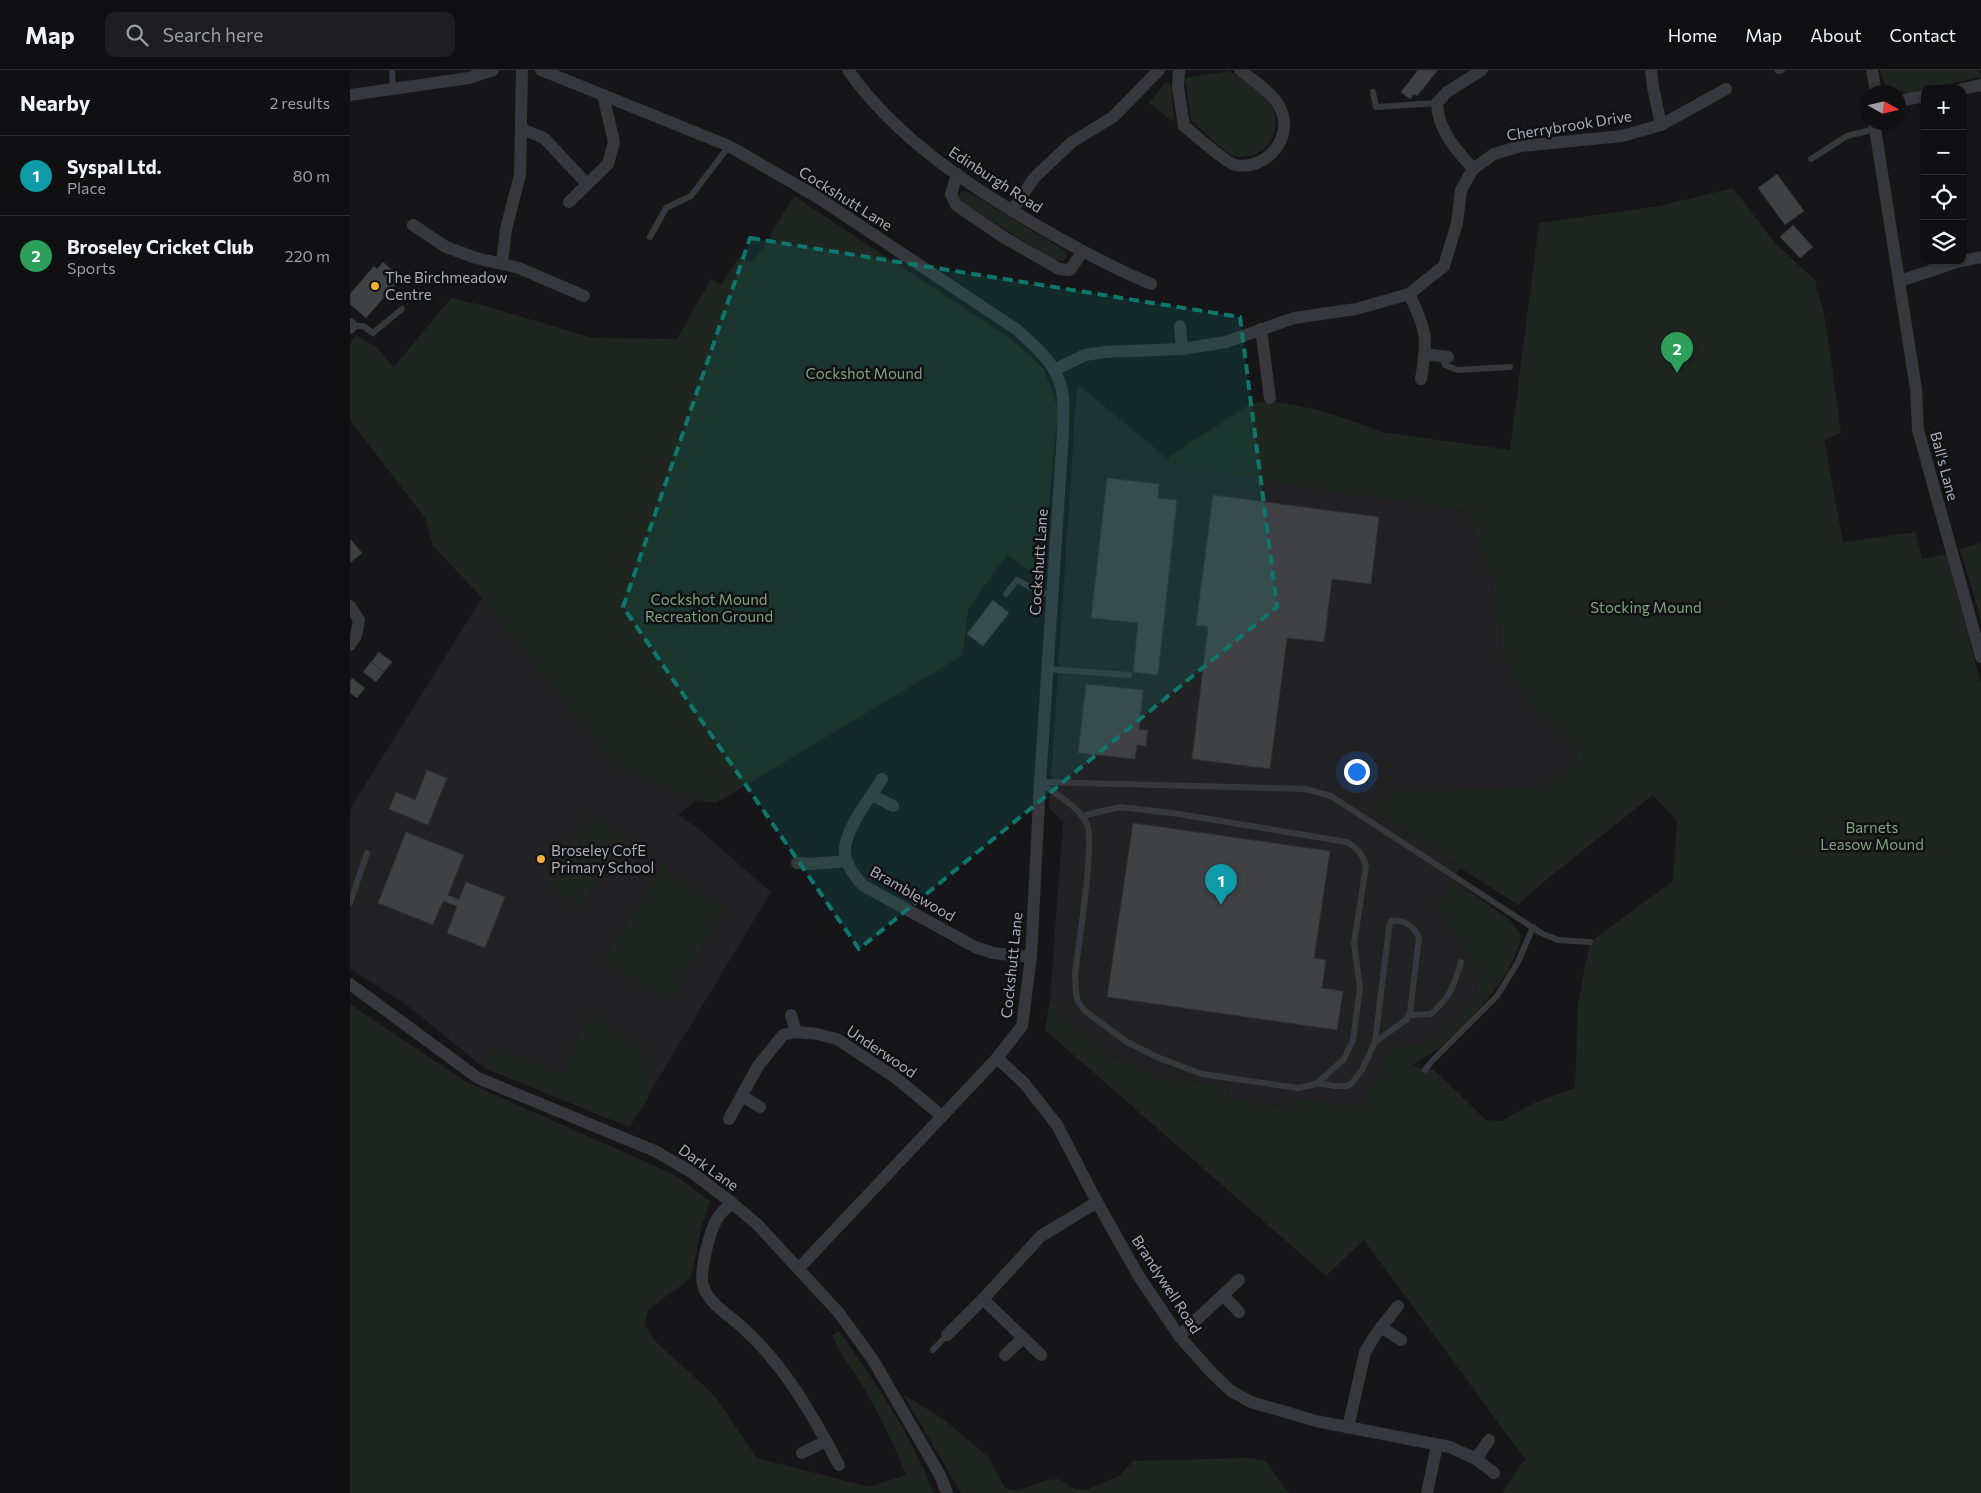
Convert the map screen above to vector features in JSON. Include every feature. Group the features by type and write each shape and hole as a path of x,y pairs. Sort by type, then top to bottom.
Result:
{"street":[{"path":"350,95 469,78 493,70"},
{"path":"502,263 506,229 520,175 522,70"},
{"name":"Cockshutt Lane","path":"542,70 729,146 817,198 1016,329 1045,355 1054,370 1063,397 1063,433 1040,782 1031,957 1022,1026 997,1058 799,1268"},
{"name":"Edinburgh Road","path":"848,70 858,85 887,117 935,159 1012,211 1111,267 1151,284"},
{"path":"1012,211 1034,178 1072,142 1113,117 1159,70"},
{"path":"1179,70 1178,87 1184,126 1234,164 1246,165 1272,155 1280,144 1284,129 1283,116 1279,105 1240,70"},
{"path":"1473,169 1448,139 1438,115 1437,103 1447,92 1482,70"},
{"path":"1651,70 1660,125"},
{"path":"1872,70 1875,85"},
{"path":"1966,88 1981,85"},
{"name":"Cherrybrook Drive","path":"1054,370 1084,355 1104,352 1182,349 1226,342 1294,318 1356,309 1408,294 1444,266 1457,223 1461,190 1473,169 1494,154 1521,146 1622,136 1660,125 1726,89"},
{"path":"569,202 608,164 614,142 603,94"},
{"path":"1906,100 1921,97"},
{"path":"522,129 544,138 587,184"},
{"name":"Ball's Lane","path":"1875,130 1916,389 1918,430 1981,657"},
{"path":"957,174 951,194 956,206 1005,238 1059,269 1070,270 1083,251"},
{"path":"413,225 446,247 476,258 520,268 584,296"},
{"path":"1966,260 1981,257"},
{"path":"1900,281 1949,265"},
{"path":"1408,294 1423,326 1426,342 1421,379"},
{"path":"1180,326 1182,349"},
{"path":"1261,330 1270,398"},
{"path":"1425,354 1445,357"},
{"path":"350,606 359,620 356,636 350,644"},
{"path":"797,863 810,864 847,861 845,848 850,830 882,779"},
{"path":"872,795 893,806"},
{"name":"Bramblewood","path":"847,861 853,875 864,886 975,947 993,953 1031,957"},
{"name":"Dark Lane","path":"350,984 478,1078 655,1152 693,1173 758,1225 838,1313 873,1360 940,1476 947,1493"},
{"path":"729,1119 758,1066 783,1035 796,1032 791,1016"},
{"name":"Underwood","path":"796,1032 817,1034 837,1039 896,1078 942,1116"},
{"name":"Brandywell Road","path":"997,1058 1024,1083 1057,1125 1097,1202 1138,1274 1179,1336 1231,1391 1251,1402 1316,1421 1450,1447 1476,1458 1494,1473"},
{"path":"742,1096 760,1107"},
{"path":"946,1335 983,1299 1041,1236 1097,1202"},
{"path":"732,1203 722,1211 715,1221 704,1262 702,1284 706,1294 760,1343 813,1416 839,1465"},
{"path":"1179,1336 1238,1280"},
{"path":"1223,1295 1239,1312"},
{"path":"983,1299 1041,1355"},
{"path":"1348,1428 1365,1352 1398,1306"},
{"path":"1382,1327 1401,1340"},
{"path":"1005,1355 1023,1338"},
{"path":"1476,1458 1489,1440"},
{"path":"802,1453 826,1441"},
{"path":"1427,1493 1438,1445"}],"lane":[{"path":"392,70 394,89"},
{"path":"1373,92 1376,107 1437,103"},
{"path":"1811,159 1847,136 1863,130"},
{"path":"650,237 666,208 691,196 729,146"},
{"path":"351,326 363,326 373,333 402,309"},
{"path":"1445,357 1445,365 1457,370 1510,367"},
{"path":"1006,594 1017,580 1036,591 1052,595"},
{"path":"1047,669 1130,675"},
{"path":"1040,782 1081,816 1087,824 1089,834 1075,984 1078,1002 1085,1011 1127,1042 1157,1057 1202,1074 1298,1088 1317,1083 1340,1087 1352,1084 1362,1070 1375,1042 1389,928 1391,921 1399,919 1413,928 1419,938 1410,1012 1406,1020 1375,1042"},
{"path":"1040,782 1306,789 1331,796 1533,927 1558,940 1590,942"},
{"path":"1081,816 1120,807 1180,814 1347,842 1363,855 1366,866 1354,942 1360,988 1353,1040 1344,1059 1317,1083"},
{"path":"350,903 367,853"},
{"path":"1425,1070 1497,996 1518,962 1533,927"},
{"path":"1410,1012 1413,1015 1431,1014 1452,989 1461,962"},
{"path":"933,1350 946,1335"}],"highlighted area":[{"path":"750,238 1240,317 1277,607 859,949 623,607"}],"shaded area":[{"path":"1077,384 1167,458 1188,469 1466,511 1493,585 1504,662 1527,700 1578,756 1541,789 1393,790 1369,809 1460,868 1436,906 1479,975 1477,992 1448,1027 1420,1043 1391,1049 1362,1107 1295,1098 1293,1109 1227,1098 1228,1087 1161,1076 1112,1056 1050,1000 1063,822 1049,808"},
{"name":"Broseley CofE Primary School","path":"482,598 617,768 697,800 678,815 695,826 771,892 629,1127 484,1068 407,1005 350,969 350,809"}],"green space":[{"path":"1880,70 1976,70 1981,74 1981,77 1944,85 1921,85 1921,90 1908,93 1906,93 1906,85 1885,85"},
{"path":"1230,71 1268,101 1275,116 1273,135 1268,144 1253,155 1243,157 1228,153 1191,120 1185,78"},
{"path":"1168,83 1171,86 1174,118 1172,121 1149,103 1164,84"},
{"path":"1733,188 1774,242 1815,280 1826,323 1841,433 1824,440 1843,542 1916,532 1922,559 1946,554 1981,683 1981,1493 1502,1493 1525,1459 1364,1240 1326,1276 1045,1030 1050,1000 1112,1056 1161,1076 1228,1087 1227,1098 1292,1109 1295,1098 1362,1107 1391,1049 1420,1043 1448,1027 1477,992 1479,975 1436,906 1452,879 1510,920 1521,935 1510,967 1488,999 1448,1040 1413,1065 1425,1070 1433,1069 1486,1120 1501,1121 1534,1103 1575,1088 1578,1003 1590,942 1673,881 1677,821 1653,795 1547,879 1518,905 1369,809 1393,790 1541,789 1578,756 1527,700 1504,662 1493,585 1466,511 1188,469 1167,458 1252,403 1266,402 1317,410 1381,432 1510,450 1539,223 1659,206"},
{"path":"961,191 969,192 1064,250 1067,257 1063,261 1054,260 964,204 959,197"},
{"name":"Cockshot Mound Recreation Ground","path":"794,196 1011,339 1044,369 1058,410 1042,578 1007,555 968,609 963,655 716,803 697,800 617,769 482,598 433,546 425,518 350,420 350,344 356,335 376,347 394,367 451,298 482,305 593,338 677,339 711,279 721,285 740,256 753,263"},
{"path":"1981,543 1981,620 1960,549"},
{"path":"589,811 626,833 581,909 545,887"},
{"path":"662,866 727,907 669,1003 601,962"},
{"path":"350,1004 466,1082 673,1174 710,1201 701,1228 691,1278 648,1310 645,1325 654,1340 714,1395 757,1458 869,1487 906,1475 874,1407 832,1335 839,1331 879,1389 903,1429 915,1450 934,1493 350,1493"},
{"path":"588,1008 653,1056 648,1099 629,1127 484,1068 493,1046 563,1072"},
{"path":"903,1394 946,1421 988,1457 1005,1488 1017,1491 1047,1480 1059,1479 1075,1489 1087,1490 1119,1476 1133,1461 1248,1458 1266,1461 1289,1493 961,1493"}],"building":[{"path":"1418,70 1438,70 1417,96 1414,94 1410,99 1401,92"},
{"path":"1777,174 1804,211 1785,225 1758,188"},
{"path":"1793,225 1813,247 1800,258 1780,237"},
{"name":"The Birchmeadow Centre","path":"383,262 401,278 366,318 350,304 350,294 374,266 377,269"},
{"path":"1107,478 1159,484 1158,498 1177,500 1158,675 1133,672 1138,623 1091,618"},
{"path":"1213,495 1379,517 1371,584 1332,579 1324,642 1287,638 1270,769 1192,759 1208,627 1196,625"},
{"path":"350,541 362,553 350,563"},
{"path":"993,600 1009,613 983,646 967,634"},
{"path":"379,652 392,662 384,672 371,662"},
{"path":"371,662 384,672 376,682 363,672"},
{"path":"352,678 365,688 357,698 350,693"},
{"path":"1086,684 1143,690 1139,730 1148,730 1146,746 1137,745 1135,759 1078,753"},
{"path":"427,770 447,778 428,825 389,809 396,792 415,800"},
{"path":"1133,823 1330,851 1314,958 1326,960 1322,988 1343,991 1337,1030 1107,997"},
{"path":"406,832 464,855 448,895 459,900 466,882 505,897 485,948 447,933 457,906 443,901 433,925 378,903"}],"place":[{"name":"The Birchmeadow Centre","path":"375,286"},
{"name":"Broseley Cricket Club","path":"1677,373"},
{"name":"Broseley CofE Primary School","path":"541,859"},
{"name":"Syspal Ltd.","path":"1221,905"}],"park label":[{"name":"Cockshot Mound","path":"864,373"},
{"name":"Stocking Mound","path":"1646,607"},
{"name":"Barnets Leasow Mound","path":"1872,836"}]}
